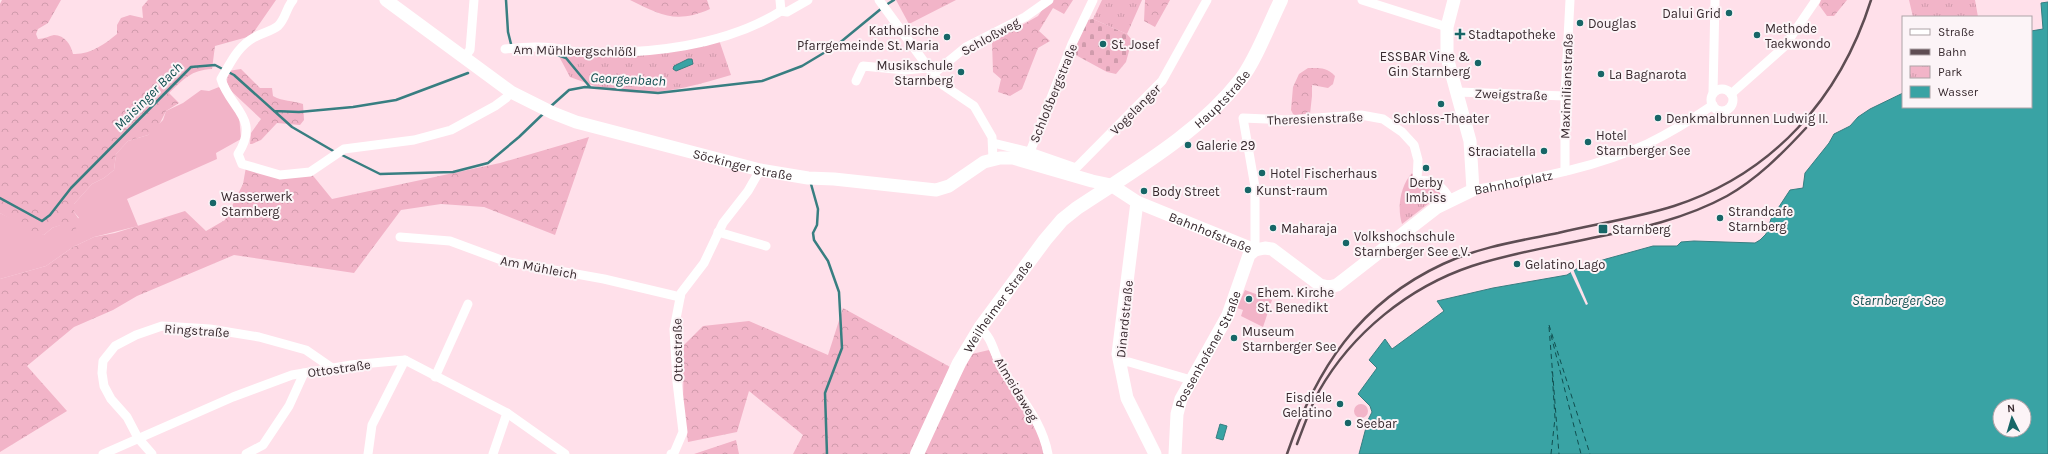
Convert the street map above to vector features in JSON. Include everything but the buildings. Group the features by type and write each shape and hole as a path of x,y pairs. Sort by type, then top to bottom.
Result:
{"main road":[{"name":"Hauptstraße","path":"1111,185 1177,141 1242,78 1281,0"},
{"name":"Weilheimer Straße","path":"917,454 959,363 980,328 1013,282 1062,220 1111,185"}],"street":[{"path":"293,0 288,6 284,18 276,27 255,37 239,48 221,79 223,87 246,121 247,133 243,146 238,154 242,164 280,175 310,172 343,150 414,140 451,130 495,106 506,98 511,92"},
{"name":"Söckinger Straße","path":"386,0 465,56 511,92 552,113 576,122 760,170 808,178 834,179 936,190 949,186 977,166 993,159 1013,158 1026,160 1092,181 1111,185"},
{"path":"465,56 470,50 474,0"},
{"path":"780,0 781,11"},
{"name":"Am Mühlbergschlößl","path":"505,49 525,46 554,48 579,52 660,51 737,32 765,21 781,11 787,12 808,0"},
{"name":"Schloßweg","path":"930,71 966,47 1025,17 1049,0"},
{"name":"Schloßbergstraße","path":"993,143 1030,152 1072,44 1093,0"},
{"name":"Vogelanger","path":"1030,152 1076,168 1162,81 1207,0"},
{"path":"1362,0 1447,27"},
{"path":"1454,0 1447,27 1447,57 1458,92 1470,141 1473,190"},
{"name":"Maximilianstraße","path":"1565,171 1565,96 1570,0"},
{"path":"1713,93 1722,89 1731,94 1733,101 1726,110 1718,110 1713,106 1711,99 1713,93 1715,0"},
{"path":"1731,94 1784,47 1816,0"},
{"path":"880,2 930,71 946,87 974,106 992,137 993,159"},
{"path":"856,81 863,66 930,71"},
{"name":"Zweigstraße","path":"1458,92 1565,96"},
{"name":"Bahnhofplatz","path":"1329,288 1337,285 1436,208 1450,200 1473,190 1565,171 1625,153 1646,145 1680,127 1713,106"},
{"name":"Theresienstraße","path":"1255,250 1255,186 1243,118 1286,120 1361,115 1378,117 1392,125 1414,145 1418,160 1417,180 1427,180 1439,185 1446,191 1450,200"},
{"name":"Ottostraße","path":"671,454 674,453 683,432 674,329 680,297 692,277 704,263 718,232 760,170"},
{"name":"Bahnhofstraße","path":"1111,185 1137,202 1255,250 1265,248 1272,249 1320,285 1329,288"},
{"name":"Dinardstraße","path":"1137,202 1119,343 1119,362 1127,398 1155,454"},
{"path":"718,232 766,246"},
{"name":"Am Mühleich","path":"400,237 450,241 504,261 604,279 680,297"},
{"name":"Possenhofener Straße","path":"1175,454 1177,414 1181,399 1226,320 1249,255 1255,250"},
{"path":"435,377 468,304"},
{"name":"Ringstraße","path":"152,454 138,438 127,417 111,399 104,386 102,373 103,361 115,346 162,326 210,329 259,337 306,350 332,368"},
{"name":"Almeidaweg","path":"980,328 988,335 1001,366 1035,418 1045,441 1048,454"},
{"path":"368,454 372,425 405,360 435,377 507,413 565,454"},
{"name":"Ottostraße","path":"103,454 233,397 292,375 332,368 405,360"},
{"path":"1119,362 1129,362 1191,380"},
{"path":"246,454 263,445 289,406 304,373"},
{"path":"493,454 507,413"}],"green space":[{"path":"2,0 61,0 48,23 38,29 36,34 38,39 58,35 69,44 73,54 79,54 97,48 117,34 117,25 121,18 130,15 143,18 142,7 148,0 276,0 251,36 215,46 212,69 193,73 169,93 179,103 166,111 157,129 148,135 128,141 116,154 114,170 104,178 92,184 74,204 74,212 82,224 71,232 61,225 52,228 44,235 34,233 0,213 0,4"},
{"path":"630,0 707,0 710,9 688,16 669,16 651,10"},
{"path":"896,0 956,0 909,24"},
{"path":"1049,0 1073,0 1064,14 1053,8 1039,31 1050,41 1038,48 1022,89 1010,96 998,92 1001,79 993,72 992,42 1038,16"},
{"path":"1102,0 1142,0 1127,34 1093,19"},
{"path":"1145,0 1170,0 1155,27 1144,21"},
{"path":"1821,0 1847,0 1834,16 1827,16 1819,5"},
{"path":"1909,0 1975,0 1978,16 1913,16"},
{"path":"1093,19 1127,34 1132,40 1126,62 1116,74 1107,72 1072,53 1087,20"},
{"path":"718,37 731,75 685,87 637,93 605,89 570,77 554,47 616,52"},
{"path":"1308,68 1319,68 1326,70 1335,76 1333,84 1328,88 1312,85 1310,114 1299,117 1293,114 1291,110 1293,87 1299,74"},
{"path":"241,69 260,88 272,88 273,96 303,104 304,120 300,125 277,123 261,140 250,144 251,133 261,119 230,90 227,82 228,71"},
{"path":"219,87 239,115 241,139 216,153 217,159 127,199 138,226 94,237 73,247 46,266 0,279 0,213 44,235 52,228 79,218 74,212 74,204 92,184 104,178 114,170 116,154 128,141 148,135 163,120 166,111 183,103 201,90 209,91"},
{"path":"589,137 555,235 484,207 441,204 401,210 354,273 234,255 137,296 113,310 74,327 27,366 67,411 0,452 0,279 46,266 73,247 94,237 115,233 185,211 206,231 225,220 243,184 246,167 280,175 310,172 332,199 500,163"},
{"path":"1412,173 1419,185 1432,187 1441,194 1402,224 1400,204 1402,191"},
{"path":"1245,290 1272,300 1263,327 1241,316 1243,310 1237,308"},
{"path":"843,308 950,367 911,454 793,454 803,435 749,391 737,432 688,442 683,403 684,345 703,326 749,321 828,355"},
{"path":"989,350 1014,387 1029,413 1044,454 919,454 972,354"},
{"path":"1361,404 1366,406 1368,411 1366,416 1361,418 1356,416 1354,411 1356,406"},
{"path":"736,440 739,454 694,454"}],"water":[{"name":"Starnberger See","path":"2048,2 2048,454 1359,454 1368,420 1372,412 1370,406 1358,394 1377,368 1369,360 1385,339 1392,349 1444,311 1437,301 1493,288 1567,275 1578,268 1653,246 1677,246 1681,242 1694,241 1755,243 1766,234 1771,219 1790,190 1803,188 1805,173 1829,143 1834,134 1850,126 1858,117 1870,109 1902,93 1902,108 2032,108 2032,31 2043,29 2041,3"},
{"path":"688,59 692,59 693,64 676,71 673,69 674,66"},
{"path":"1220,424 1227,426 1223,440 1216,438"}],"pier":[{"path":"1573,269 1588,304 1586,305 1570,271"}],"waterway":[{"path":"506,0 508,32 511,44"},
{"name":"Georgenbach","path":"886,5 894,0"},
{"name":"Georgenbach","path":"550,107 569,90 585,87 658,93 762,81 802,66 837,45 882,8"},
{"path":"549,52 566,58 590,87"},
{"name":"Maisinger Bach","path":"0,198 42,221 50,215 71,188 191,67 215,65 234,75 292,127 335,152"},
{"path":"274,111 299,112 353,107 396,100 468,73"},
{"name":"Georgenbach","path":"340,154 380,174 453,172 488,163 519,137 544,113"},
{"path":"811,184 818,209 817,225 813,233 814,240 828,261 839,292 842,348 825,393 827,454"}],"ferry route":[{"path":"1549,325 1590,454"},
{"path":"1549,327 1559,454"},
{"path":"1551,335 1581,454"},
{"path":"1551,454 1555,418 1552,371"}],"railway":[{"path":"1287,454 1312,394 1327,367 1344,342 1364,319 1387,298 1413,280 1443,264 1471,253 1499,245 1616,221 1674,206 1710,192 1742,174 1772,153 1798,128 1821,100 1841,69 1858,36 1871,0"},
{"path":"1297,444 1316,397 1332,370 1365,331 1405,299 1426,286 1449,275 1487,261 1644,227 1695,211 1727,196 1749,182 1806,128"}],"place":[{"name":"Dalui Grid","path":"1729,13"},
{"name":"Douglas","path":"1580,23"},
{"name":"Stadtapotheke","path":"1460,34"},
{"name":"Methode Taekwondo","path":"1757,35"},
{"name":"Katholische Pfarrgemeinde St. Maria","path":"947,37"},
{"name":"St. Josef","path":"1103,44"},
{"name":"ESSBAR Vine & Gin Starnberg","path":"1478,63"},
{"name":"Musikschule Starnberg","path":"961,72"},
{"name":"La Bagnarota","path":"1601,74"},
{"name":"Schloss-Theater","path":"1441,104"},
{"name":"Denkmalbrunnen Ludwig II.","path":"1658,118"},
{"name":"Hotel Starnberger See","path":"1588,142"},
{"name":"Galerie 29","path":"1188,145"},
{"name":"Straciatella","path":"1544,151"},
{"name":"Derby Imbiss","path":"1426,168"},
{"name":"Hotel Fischerhaus","path":"1262,173"},
{"name":"Kunst-raum","path":"1248,190"},
{"name":"Body Street","path":"1144,191"},
{"name":"Wasserwerk Starnberg","path":"213,203"},
{"name":"Strandcafe Starnberg","path":"1720,218"},
{"name":"Maharaja","path":"1273,228"},
{"name":"Starnberg","path":"1603,229"},
{"name":"Volkshochschule Starnberger See e.V.","path":"1346,243"},
{"name":"Gelatino Lago","path":"1517,264"},
{"name":"Ehem. Kirche St. Benedikt","path":"1249,299"},
{"name":"Museum Starnberger See","path":"1234,338"},
{"name":"Eisdiele Gelatino","path":"1340,404"},
{"name":"Seebar","path":"1348,423"}]}
